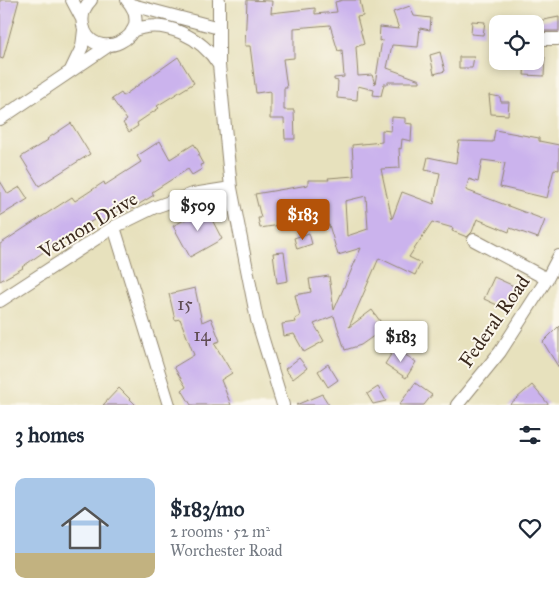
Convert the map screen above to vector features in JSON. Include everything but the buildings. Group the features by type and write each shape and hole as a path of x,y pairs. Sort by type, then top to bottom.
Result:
{"street":[{"path":"72,0 90,38 108,46"},
{"path":"68,74 76,62 82,47 84,10 91,0"},
{"path":"220,0 220,65 231,188 257,320 283,405"},
{"path":"129,3 219,28"},
{"path":"0,119 108,46 118,44 126,39 135,23 135,14 129,3"},
{"path":"132,31 142,27 153,26 194,39 213,55 220,65"},
{"path":"544,39 559,39"},
{"name":"Vernon Drive","path":"0,302 114,227 155,207 193,194 231,188"},
{"path":"114,227 169,405"},
{"path":"474,240 547,278"},
{"name":"Federal Road","path":"457,405 500,352 559,256"}]}
